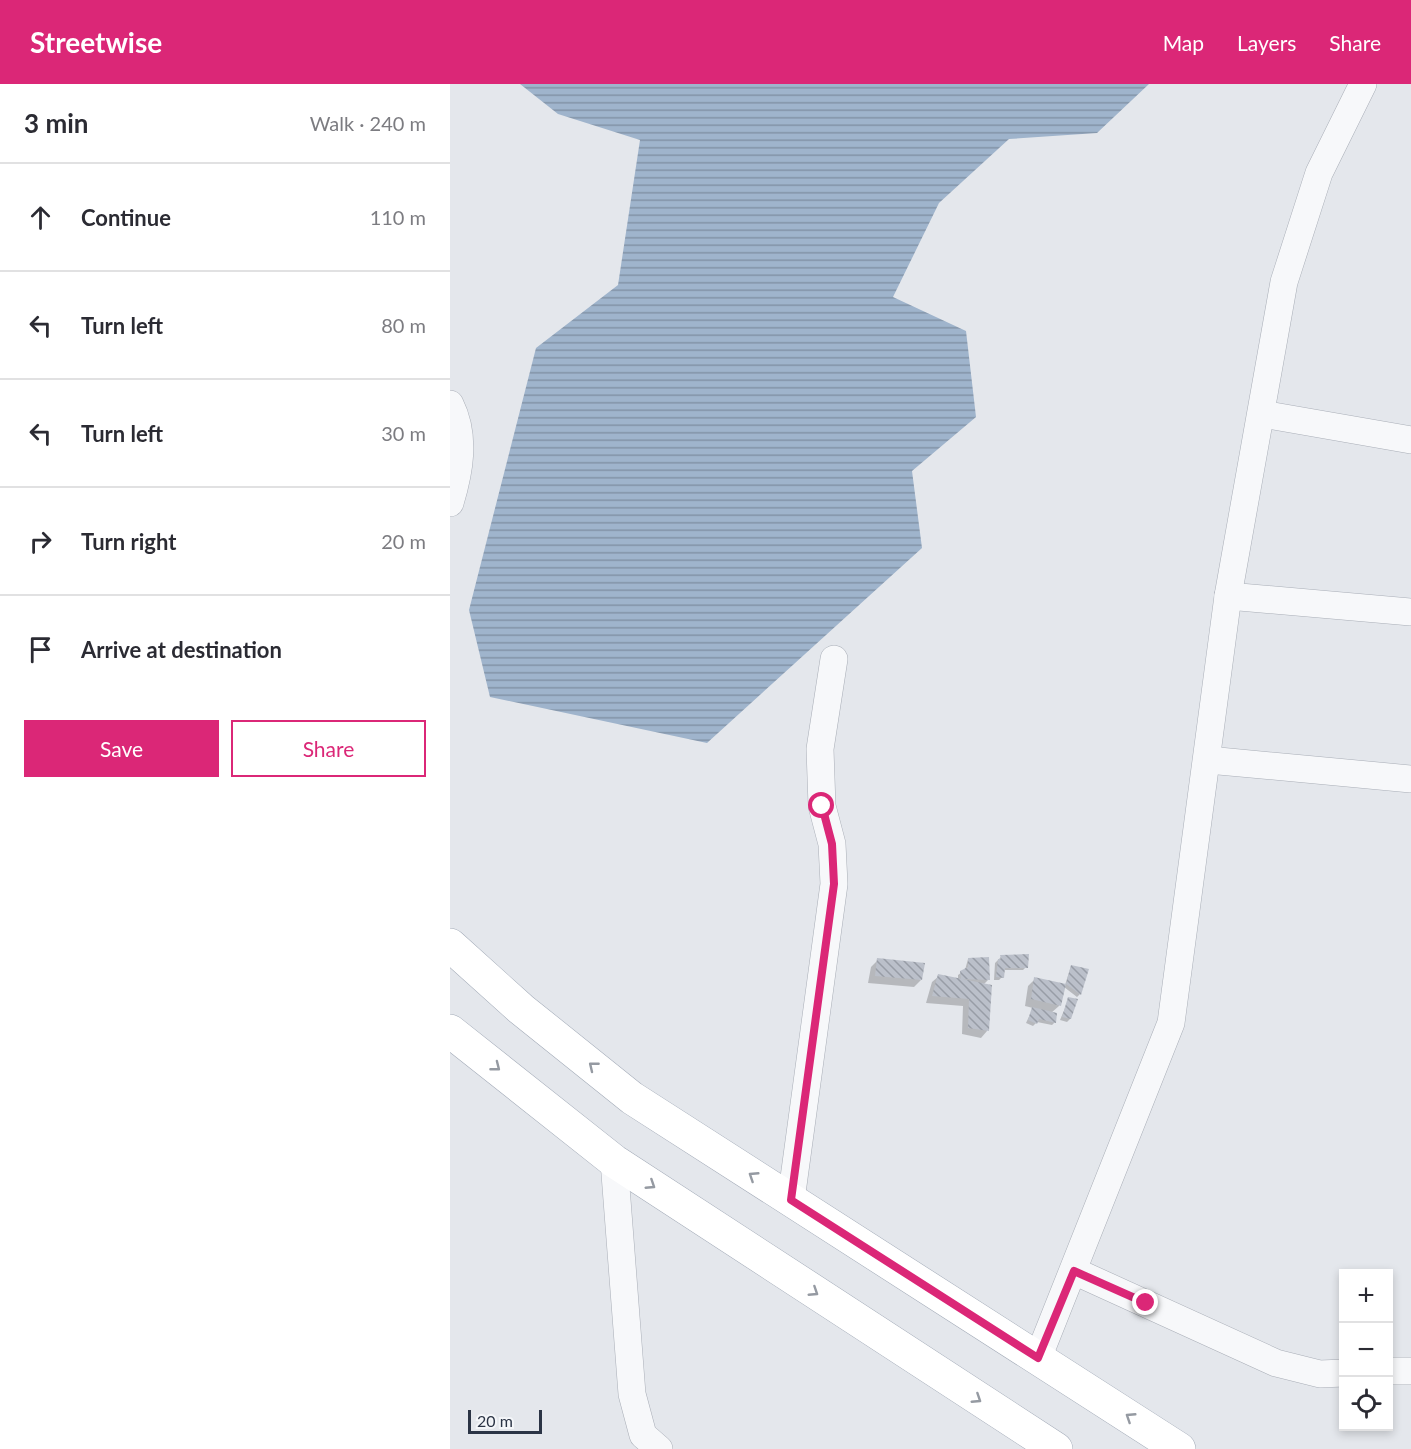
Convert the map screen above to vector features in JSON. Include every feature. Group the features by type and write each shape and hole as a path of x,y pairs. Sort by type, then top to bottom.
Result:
{"main road":[{"path":"450,945 521,1009 632,1098 1179,1449"},
{"path":"450,1031 614,1161 1056,1449"}],"street":[{"path":"1038,1358 1171,1023 1208,760 1228,596 1284,282 1319,173 1363,84"},
{"path":"450,404 458,422 460,471 450,503"},
{"path":"1262,414 1411,440"},
{"path":"1228,596 1411,612"},
{"path":"791,1200 834,884 832,844 822,806 820,749 834,659"},
{"path":"1208,760 1411,779"},
{"path":"614,1161 632,1394 643,1435 659,1449"},
{"path":"1074,1271 1276,1363 1320,1374 1339,1373"},
{"path":"1393,1371 1411,1371"}],"water":[{"path":"520,84 1149,84 1097,133 1009,139 939,203 893,297 966,331 976,417 912,471 922,548 707,743 490,697 469,610 536,348 618,285 640,140 558,114"}],"building":[{"path":"1029,954 1028,968 1005,968 1004,978 996,977 1000,955"},
{"path":"989,957 990,980 961,979 960,971 968,967 968,958"},
{"path":"877,958 925,963 922,980 875,976"},
{"path":"1071,965 1089,969 1081,995 1066,984"},
{"path":"938,974 992,985 989,1031 968,1028 969,999 932,996"},
{"path":"1034,977 1066,984 1061,1006 1031,999"},
{"path":"1068,997 1078,999 1071,1019 1062,1017"},
{"path":"1032,1007 1057,1013 1056,1023 1039,1019 1037,1024 1028,1020"}],"route":[{"path":"822,806 832,844 834,884 791,1200 1038,1358 1074,1271 1146,1303"}]}
